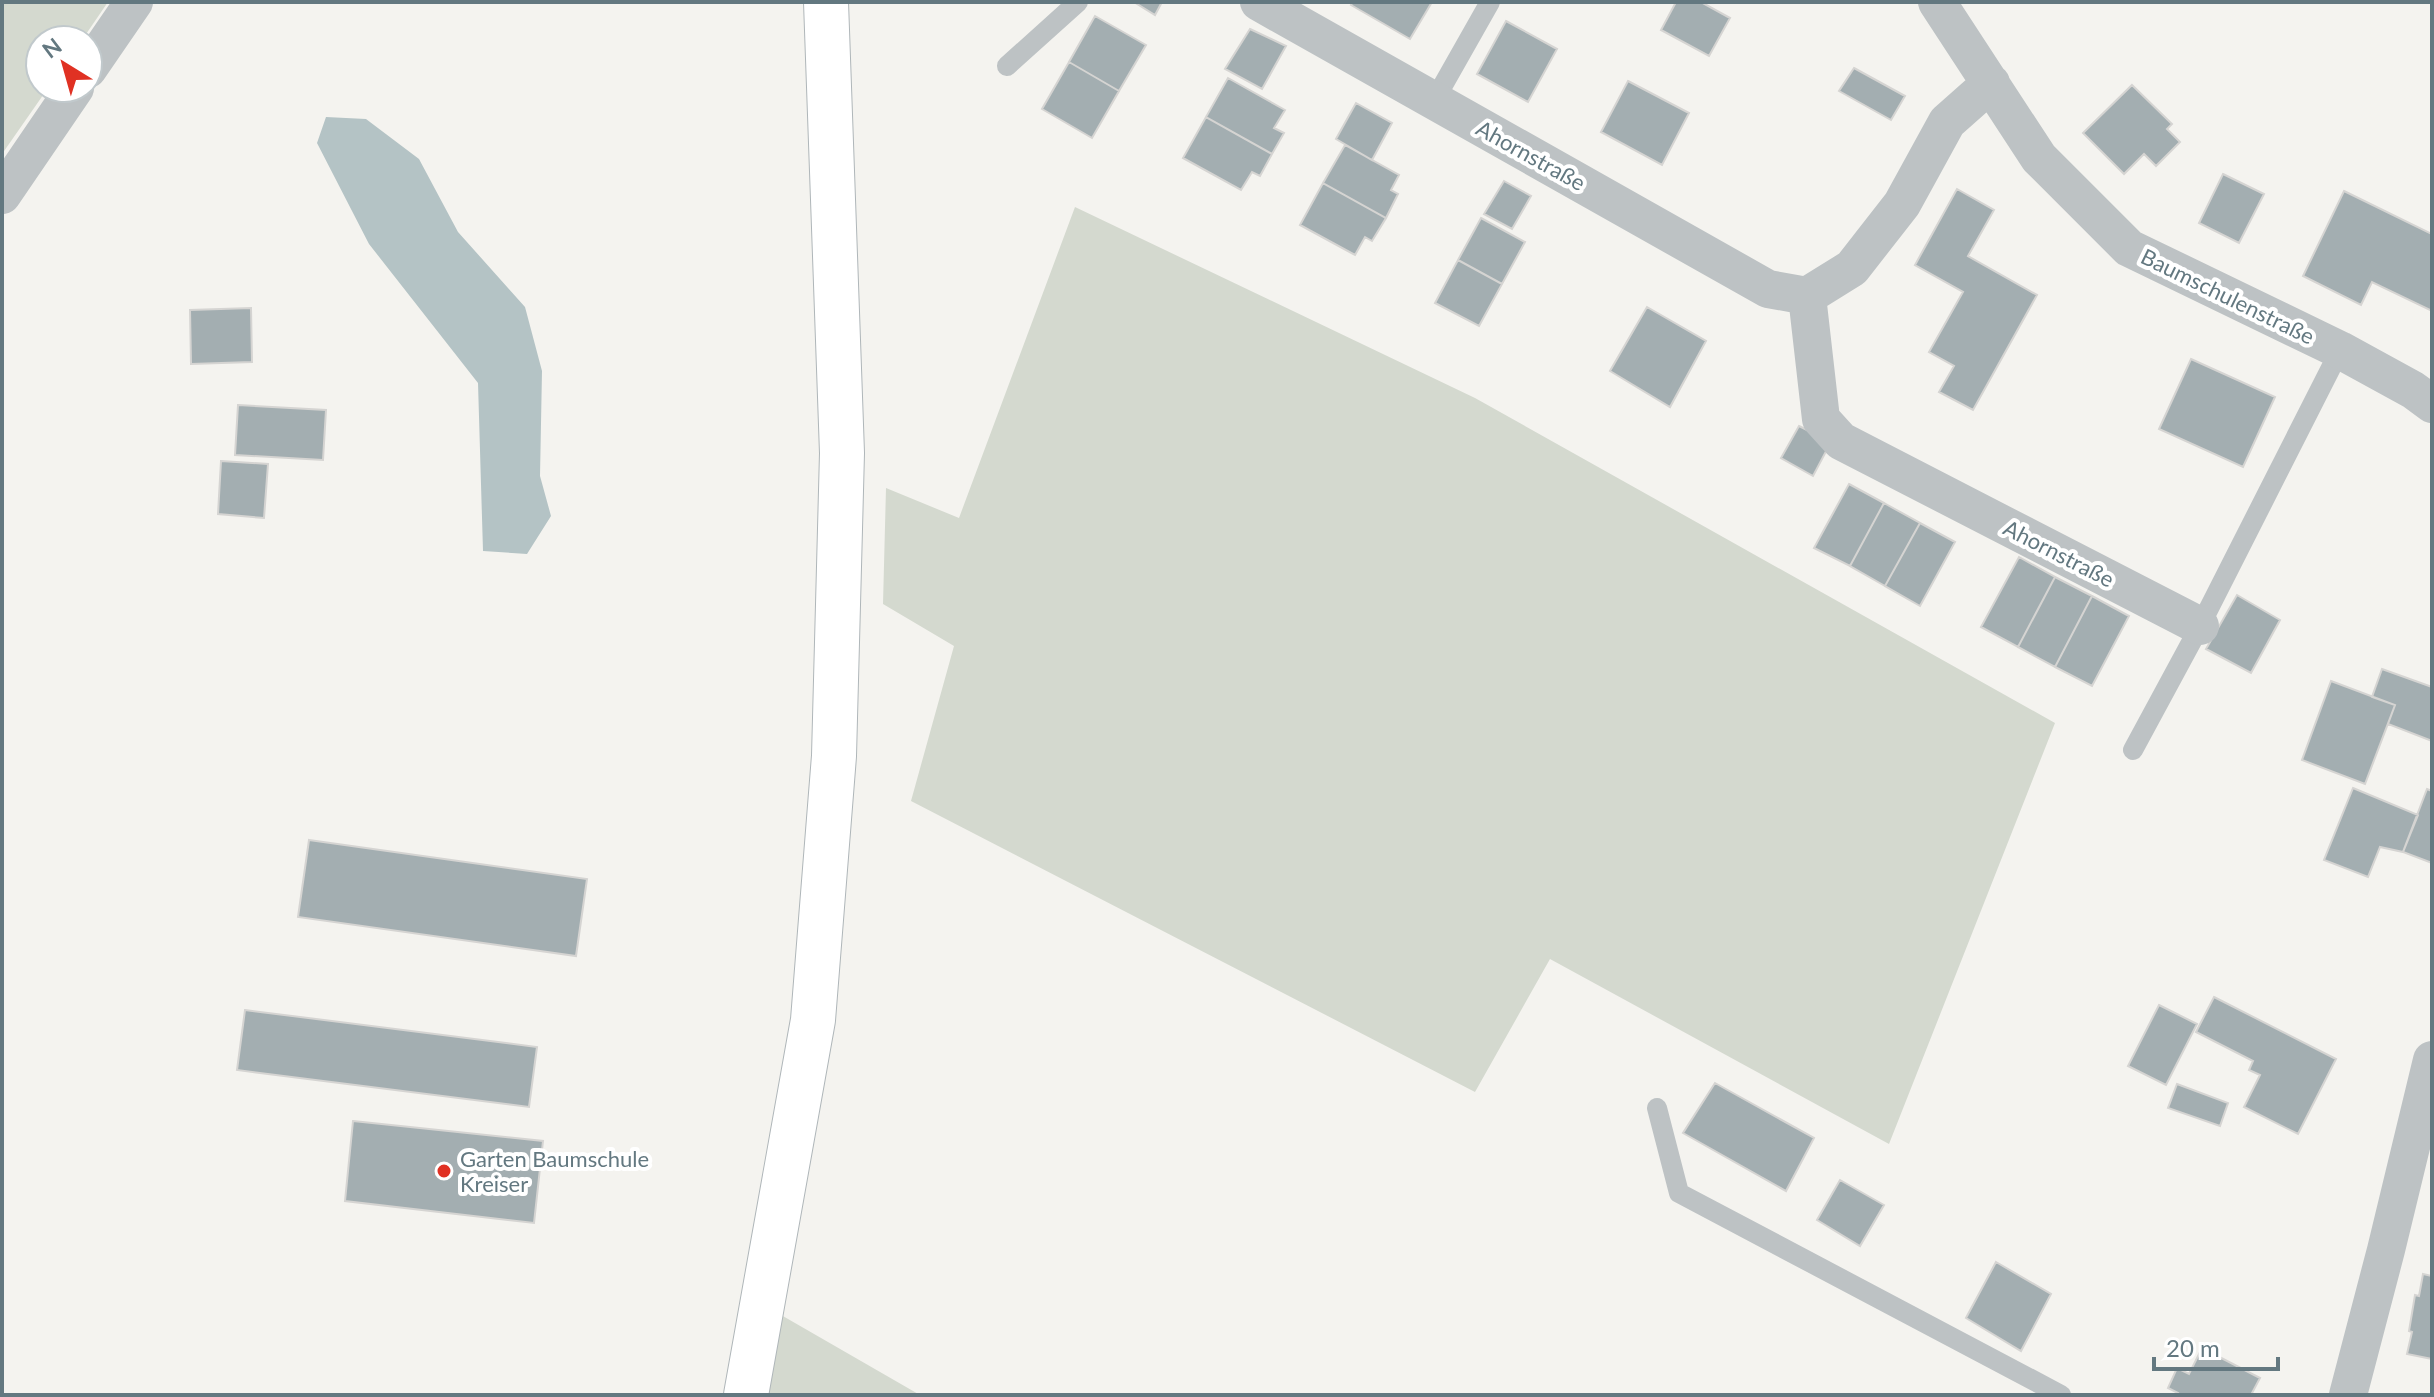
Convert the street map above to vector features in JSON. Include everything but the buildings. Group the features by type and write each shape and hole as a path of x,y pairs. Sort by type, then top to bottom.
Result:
{"main road":[{"path":"746,1395 813,1020 834,756 842,453 826,2"}],"street":[{"path":"104,46 134,2"},
{"name":"Ahornstraße","path":"1259,2 1768,289 1807,296 1821,419 1841,441 2200,626"},
{"name":"Baumschulenstraße","path":"1937,2 2039,158 2129,248 2340,350 2413,390 2432,404"},
{"path":"1807,296 1852,268 1902,204 1947,122 1991,83"},
{"path":"2,195 64,104"},
{"path":"2348,1395 2432,1060"}],"lane":[{"path":"1007,66 1078,2"},
{"path":"1434,101 1490,2"},
{"path":"2133,750 2200,626 2340,350"},
{"path":"1657,1108 1679,1193 2061,1395"}],"shaded area":[{"path":"2,2 108,2 93,24 24,24 24,104 37,104 2,154"},
{"path":"326,117 366,119 419,159 458,232 525,307 542,371 540,476 551,516 527,554 483,551 478,383 369,244 317,143"},
{"path":"1075,207 1475,398 2055,723 1889,1144 1550,959 1475,1092 911,801 954,646 883,604 886,488 959,518"},
{"path":"762,1304 920,1395 746,1395"}],"place":[{"name":"Garten Baumschule Kreiser","path":"444,1171"}]}
